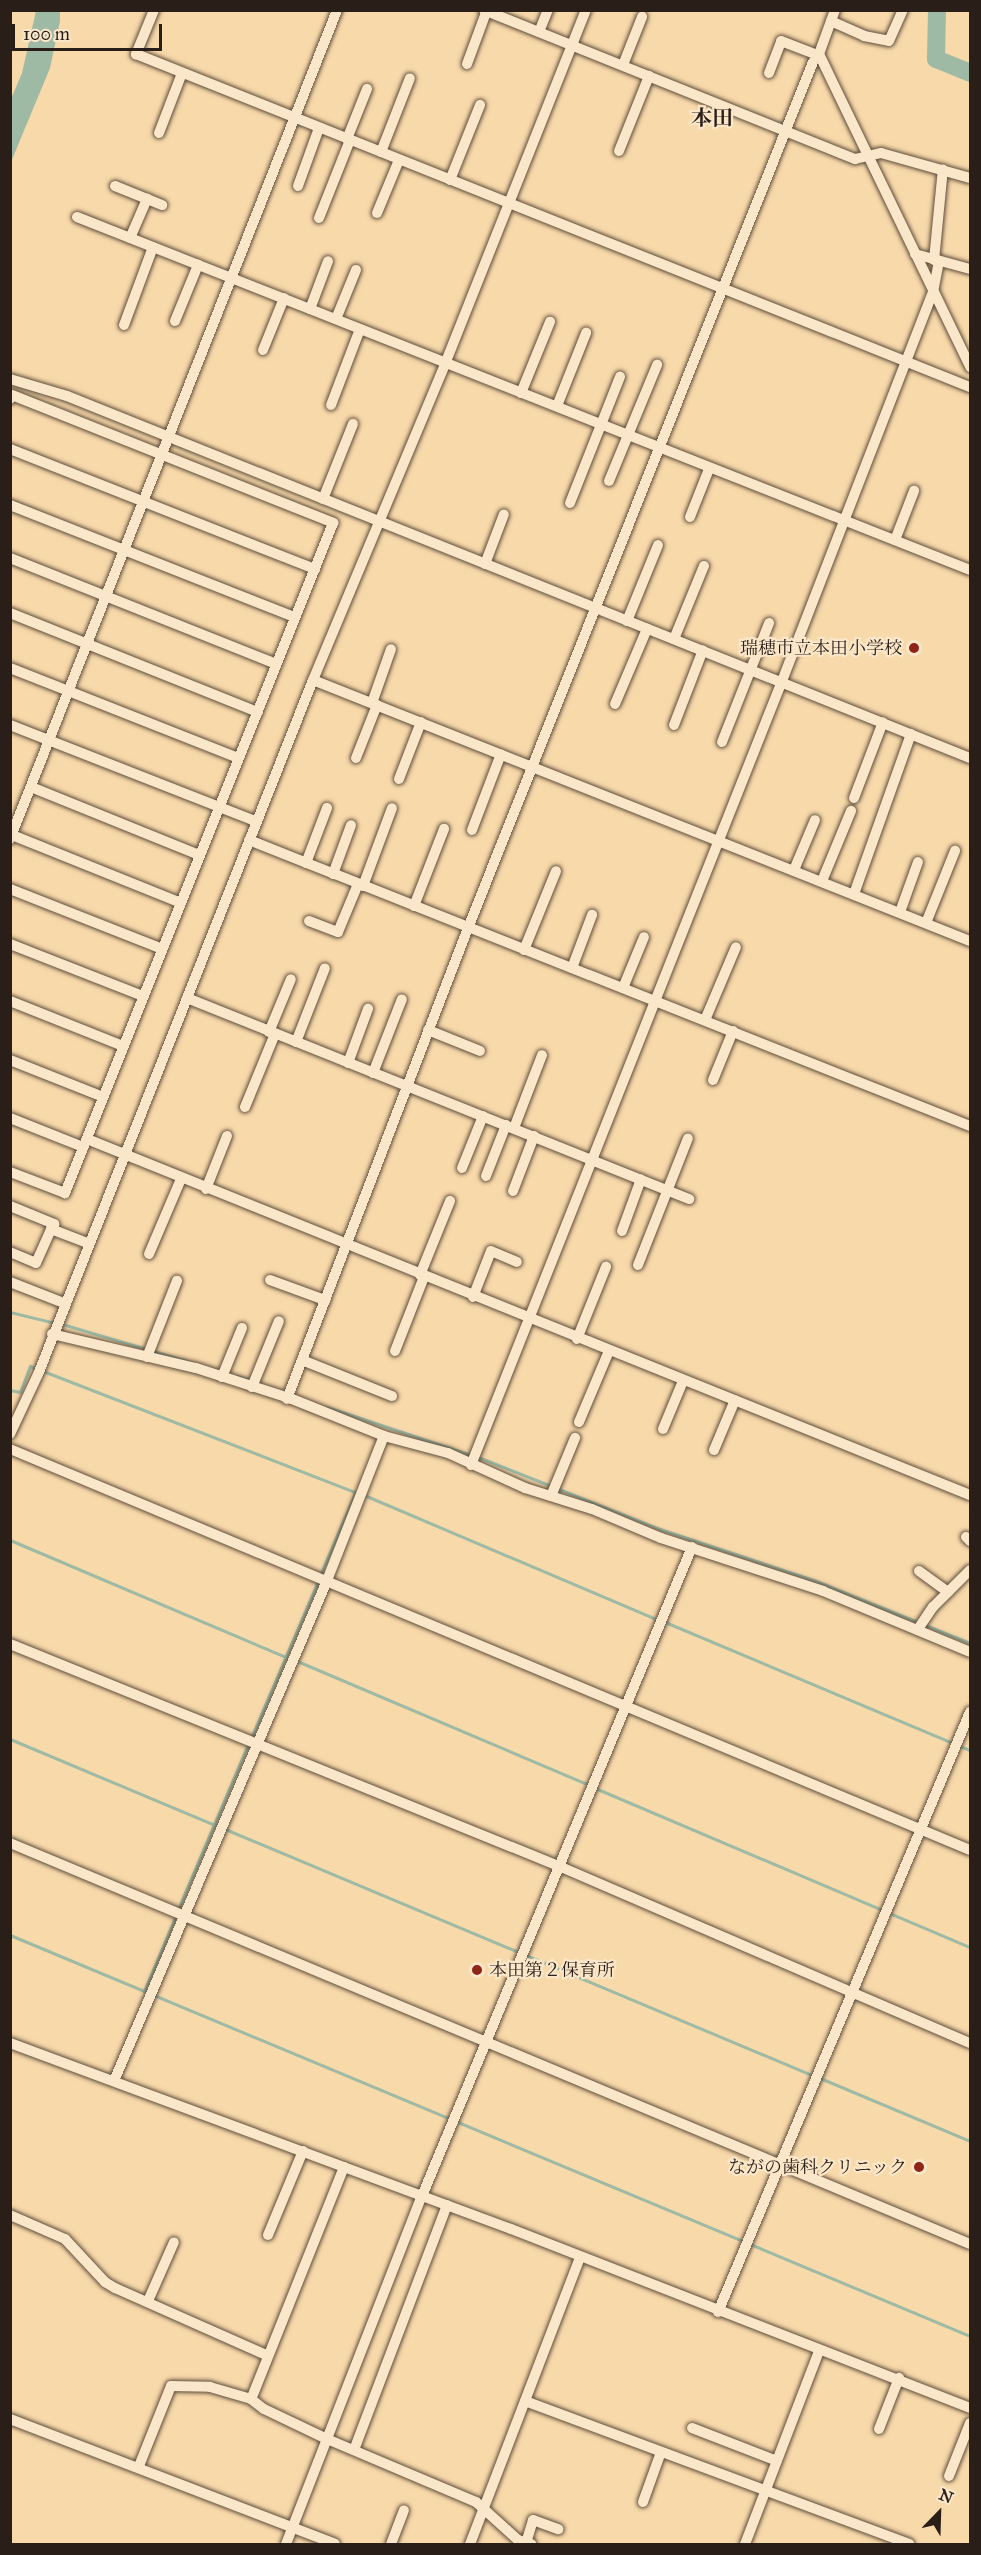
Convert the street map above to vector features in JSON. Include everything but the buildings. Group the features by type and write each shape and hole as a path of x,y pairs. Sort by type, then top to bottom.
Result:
{"street":[{"path":"154,10 136,54 970,387"},
{"path":"181,903 11,837 163,454 229,277 336,10"},
{"path":"539,32 548,10"},
{"path":"10,1434 39,1372 64,1303 313,680 445,364 586,10"},
{"path":"903,10 889,41 864,36 833,16 819,54 970,367"},
{"path":"466,64 486,11 855,159 868,154 891,155 970,178"},
{"path":"623,65 642,17"},
{"path":"287,1399 468,928 535,768 784,130 816,59 781,41 769,73"},
{"path":"159,133 182,73"},
{"path":"619,151 649,76"},
{"path":"381,152 410,78"},
{"path":"319,218 367,89"},
{"path":"450,180 480,105"},
{"path":"298,186 319,128"},
{"path":"377,213 399,160"},
{"path":"471,1465 782,681 933,292 943,169"},
{"path":"115,186 162,205"},
{"path":"130,238 147,199"},
{"path":"77,218 557,406 843,523 895,540 970,570"},
{"path":"124,325 153,247"},
{"path":"915,254 970,269"},
{"path":"310,309 328,261"},
{"path":"175,321 198,265"},
{"path":"336,319 356,270"},
{"path":"263,350 284,298"},
{"path":"521,393 550,322"},
{"path":"331,405 360,329"},
{"path":"557,406 586,333"},
{"path":"609,481 657,365"},
{"path":"570,502 620,377"},
{"path":"10,379 67,396 970,758"},
{"path":"10,399 12,395 333,523 65,1193 10,1172"},
{"path":"324,499 353,424"},
{"path":"10,449 315,569"},
{"path":"690,517 709,469"},
{"path":"895,540 914,491"},
{"path":"10,505 295,617"},
{"path":"484,564 504,514"},
{"path":"627,621 658,545"},
{"path":"10,558 276,664"},
{"path":"674,639 704,566"},
{"path":"10,613 258,712"},
{"path":"722,742 770,623"},
{"path":"615,704 647,628"},
{"path":"356,758 391,649"},
{"path":"674,725 703,650"},
{"path":"10,668 238,758"},
{"path":"313,680 970,941"},
{"path":"854,798 883,722"},
{"path":"399,779 421,723"},
{"path":"10,724 257,822"},
{"path":"854,894 911,734"},
{"path":"472,830 501,754"},
{"path":"31,787 199,855"},
{"path":"306,863 327,808"},
{"path":"309,921 339,932 392,808"},
{"path":"822,881 851,811"},
{"path":"794,870 815,820"},
{"path":"333,874 351,825"},
{"path":"414,906 444,829"},
{"path":"249,840 970,1126"},
{"path":"926,923 955,851"},
{"path":"900,912 918,862"},
{"path":"524,950 556,871"},
{"path":"10,890 162,949"},
{"path":"572,968 592,915"},
{"path":"623,988 644,937"},
{"path":"10,944 143,996"},
{"path":"705,1020 736,947"},
{"path":"296,1042 325,968"},
{"path":"245,1107 291,979"},
{"path":"187,999 689,1199"},
{"path":"373,1073 402,999"},
{"path":"10,1001 123,1046"},
{"path":"348,1063 368,1010"},
{"path":"428,1030 480,1051"},
{"path":"713,1080 733,1031"},
{"path":"486,1176 542,1055"},
{"path":"10,1060 103,1097"},
{"path":"462,1168 483,1116"},
{"path":"10,1118 123,1156 970,1495"},
{"path":"206,1189 227,1136"},
{"path":"513,1191 534,1136"},
{"path":"638,1265 688,1138"},
{"path":"149,1254 181,1179"},
{"path":"622,1230 641,1179"},
{"path":"395,1351 450,1201"},
{"path":"10,1206 54,1224 36,1263 10,1252"},
{"path":"51,1229 88,1244"},
{"path":"473,1297 491,1251 517,1262"},
{"path":"577,1339 606,1266"},
{"path":"270,1280 325,1300"},
{"path":"147,1357 177,1281"},
{"path":"10,1282 64,1303"},
{"path":"252,1387 279,1322"},
{"path":"222,1377 242,1328"},
{"path":"52,1334 222,1377 384,1436 447,1453 471,1465 551,1496 920,1625 970,1652"},
{"path":"579,1422 609,1351"},
{"path":"302,1360 392,1396"},
{"path":"663,1430 683,1381"},
{"path":"714,1450 735,1400"},
{"path":"114,2080 186,1915 256,1742 326,1583 384,1436"},
{"path":"551,1496 575,1438"},
{"path":"10,1449 326,1583 627,1705 970,1850"},
{"path":"286,2544 422,2196 561,1868 692,1547"},
{"path":"920,1625 970,1570"},
{"path":"919,1571 948,1592"},
{"path":"10,1644 256,1742 561,1868 970,2043"},
{"path":"718,2312 970,1712"},
{"path":"10,1843 970,2244"},
{"path":"10,2043 447,2205 819,2351 899,2378 970,2408"},
{"path":"268,2235 303,2151"},
{"path":"251,2398 266,2355 344,2167"},
{"path":"354,2450 447,2205"},
{"path":"10,2215 65,2239 105,2282 266,2355"},
{"path":"147,2301 174,2242"},
{"path":"470,2544 580,2257"},
{"path":"745,2544 819,2351"},
{"path":"879,2429 899,2378"},
{"path":"139,2466 171,2386 210,2387 251,2398 264,2409 327,2439 484,2508 529,2544 533,2520 558,2529"},
{"path":"525,2401 909,2544"},
{"path":"10,2419 139,2466 335,2544"},
{"path":"950,2476 970,2423"},
{"path":"692,2428 777,2461"},
{"path":"643,2502 662,2452"},
{"path":"391,2544 404,2510"}],"shaded area":[{"path":"36,11 60,11 60,21 50,68 11,162 11,99 22,73"}],"waterway":[{"path":"937,10 936,59 970,73"},
{"path":"10,1312 55,1323"},
{"path":"62,1324 191,1362"},
{"path":"10,1390 20,1392 30,1366 358,1493"},
{"path":"237,1376 250,1380"},
{"path":"327,1407 471,1455"},
{"path":"478,1457 660,1529 816,1581 970,1643"},
{"path":"320,1575 355,1493"},
{"path":"364,1495 659,1620"},
{"path":"10,1540 291,1659"},
{"path":"251,1738 318,1581"},
{"path":"665,1622 970,1750"},
{"path":"297,1661 589,1785"},
{"path":"10,1739 219,1827"},
{"path":"178,1909 248,1744"},
{"path":"595,1788 970,1947"},
{"path":"225,1829 814,2076"},
{"path":"144,1991 176,1915"},
{"path":"10,1935 970,2336"},
{"path":"820,2078 970,2141"}],"place":[{"name":"瑞穂市立本田小学校","path":"914,648"},
{"name":"本田第２保育所","path":"477,1970"},
{"name":"ながの歯科クリニック","path":"919,2167"}],"district":[{"name":"本田","path":"712,118"}]}
